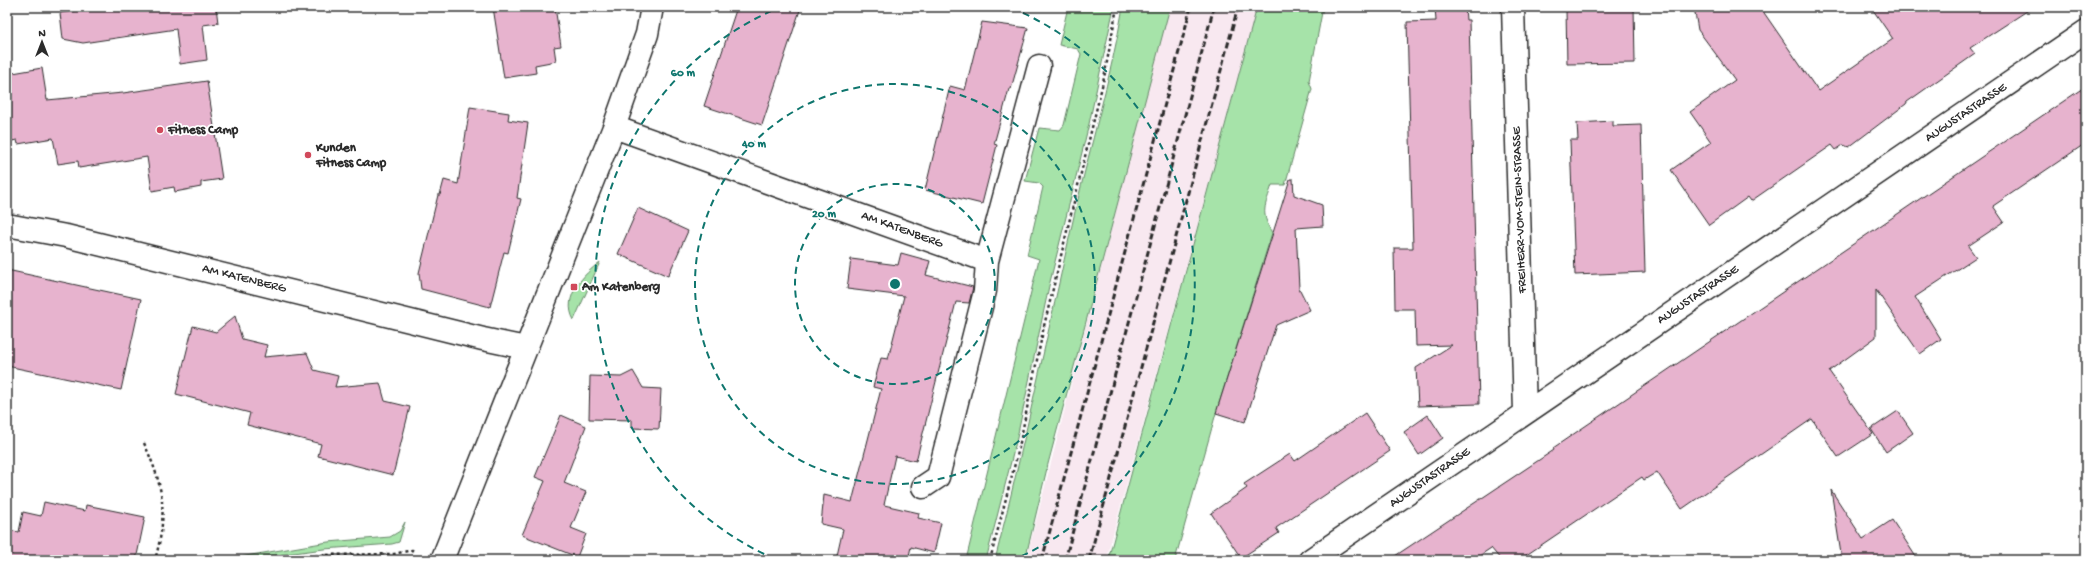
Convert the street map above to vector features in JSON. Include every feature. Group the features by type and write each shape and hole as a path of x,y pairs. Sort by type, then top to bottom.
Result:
{"street":[{"path":"442,559 614,127 647,34 652,7"},
{"name":"FREIHERR-VOM-STEIN-STRASSE","path":"1513,7 1525,412"},
{"name":"AUGUSTASTRASSE","path":"1310,560 2086,31"},
{"path":"923,487 938,477 985,291 987,261 1039,66"},
{"name":"AM KATENBERG","path":"614,127 987,261"},
{"name":"AM KATENBERG","path":"7,224 74,237 483,339 526,348"}],"path":[{"path":"990,560 1018,452 1044,326 1104,78 1117,7"},
{"path":"144,443 157,472 164,512 161,537 155,560"},
{"path":"279,560 323,555 394,554 412,550 442,559"}],"shaded area":[{"path":"1168,7 1257,7 1106,560 1026,560"}],"green space":[{"path":"1068,7 1114,7 1089,124 1049,286 1017,438 986,560 966,560 1039,259 1027,255 1043,187 1039,183 1025,181 1039,128 1060,130 1064,125 1081,54 1078,49 1059,45"},
{"path":"1123,7 1170,7 1048,464 1025,560 995,560 1026,431 1080,190 1113,60"},
{"path":"1257,7 1323,7 1309,81 1312,89 1285,185 1272,185 1266,204 1266,219 1272,233 1216,413 1175,560 1108,560"},
{"path":"600,262 574,320 570,303 572,295 581,280"},
{"path":"405,522 399,542 392,544 324,549 241,560 222,560 328,542 390,537 400,531"}],"building":[{"path":"100,7 216,7 218,23 203,25 207,60 180,64 176,29 83,43 63,39 60,13"},
{"path":"493,7 555,7 561,46 554,47 556,61 535,65 536,73 504,78"},
{"path":"737,7 801,7 762,125 704,106"},
{"path":"1435,7 1465,7 1466,20 1469,20 1479,404 1418,406 1416,368 1452,345 1416,346 1415,309 1395,309 1394,248 1413,248 1407,22 1436,21"},
{"path":"1634,7 1635,63 1567,64 1566,9"},
{"path":"1694,7 1760,7 1818,91 1893,39 1871,7 2033,7 1970,48 1975,54 1907,102 1849,147 1843,145 1836,150 1832,145 1751,201 1748,197 1709,225 1671,170 1711,142 1690,112 1735,80 1698,30"},
{"path":"982,22 1028,28 994,144 997,145 982,204 925,190 950,86 965,90"},
{"path":"42,68 47,100 123,93 207,81 222,179 201,182 201,187 175,192 174,187 152,191 147,157 79,168 78,161 58,164 53,138 18,144 17,140 7,142 7,74"},
{"path":"2086,86 2086,143 1993,206 2004,222 1968,246 1976,257 1915,297 1941,339 1920,354 1876,290 1876,337 1829,371 1873,434 1838,457 1812,419 1682,509 1657,472 1644,480 1642,477 1519,560 1501,560 1491,548 1473,560 1389,560 1554,450 1553,448"},
{"path":"470,107 509,113 508,120 528,123 517,198 521,199 508,253 504,252 490,307 421,289 419,273 438,195 440,195 444,180 458,184"},
{"path":"1613,121 1613,126 1641,125 1645,272 1575,275 1570,140 1578,140 1577,123"},
{"path":"1290,179 1293,179 1294,195 1322,205 1323,226 1296,228 1299,288 1310,310 1276,325 1245,422 1216,413"},
{"path":"638,208 688,231 668,276 618,254"},
{"path":"901,253 930,261 926,275 973,287 969,303 956,302 916,461 895,456 884,505 919,513 918,518 941,523 934,553 911,547 908,560 836,560 843,529 821,524 824,495 852,502 881,389 873,387 881,358 888,359 904,296 847,289 851,259 898,265"},
{"path":"7,270 141,299 121,390 7,366"},
{"path":"235,316 242,339 267,345 264,357 307,353 314,370 338,376 335,387 380,383 385,401 410,407 393,475 318,456 321,444 247,425 250,413 176,394 193,326 216,332"},
{"path":"633,371 643,388 661,389 659,429 632,428 632,420 589,419 590,376 621,377"},
{"path":"1898,411 1913,433 1886,452 1871,429"},
{"path":"1365,413 1390,451 1276,528 1279,533 1241,558 1211,513 1247,488 1244,484 1290,454 1295,461"},
{"path":"561,415 586,426 564,483 586,492 571,528 586,534 577,557 522,535 545,481 535,477"},
{"path":"1428,415 1443,438 1419,455 1404,432"},
{"path":"1831,490 1863,539 1892,520 1918,560 1831,560 1841,554"},
{"path":"44,502 85,511 86,505 145,517 136,560 7,560 7,530 19,532 23,512 41,516"}],"railway":[{"path":"1042,560 1191,7"},
{"path":"1065,560 1214,7"},
{"path":"1089,560 1238,7"}],"place":[{"name":"Fitness Camp","path":"160,130"},
{"name":"Kunden Fitness Camp","path":"308,155"},
{"name":"Am Katenberg","path":"574,287"}]}
